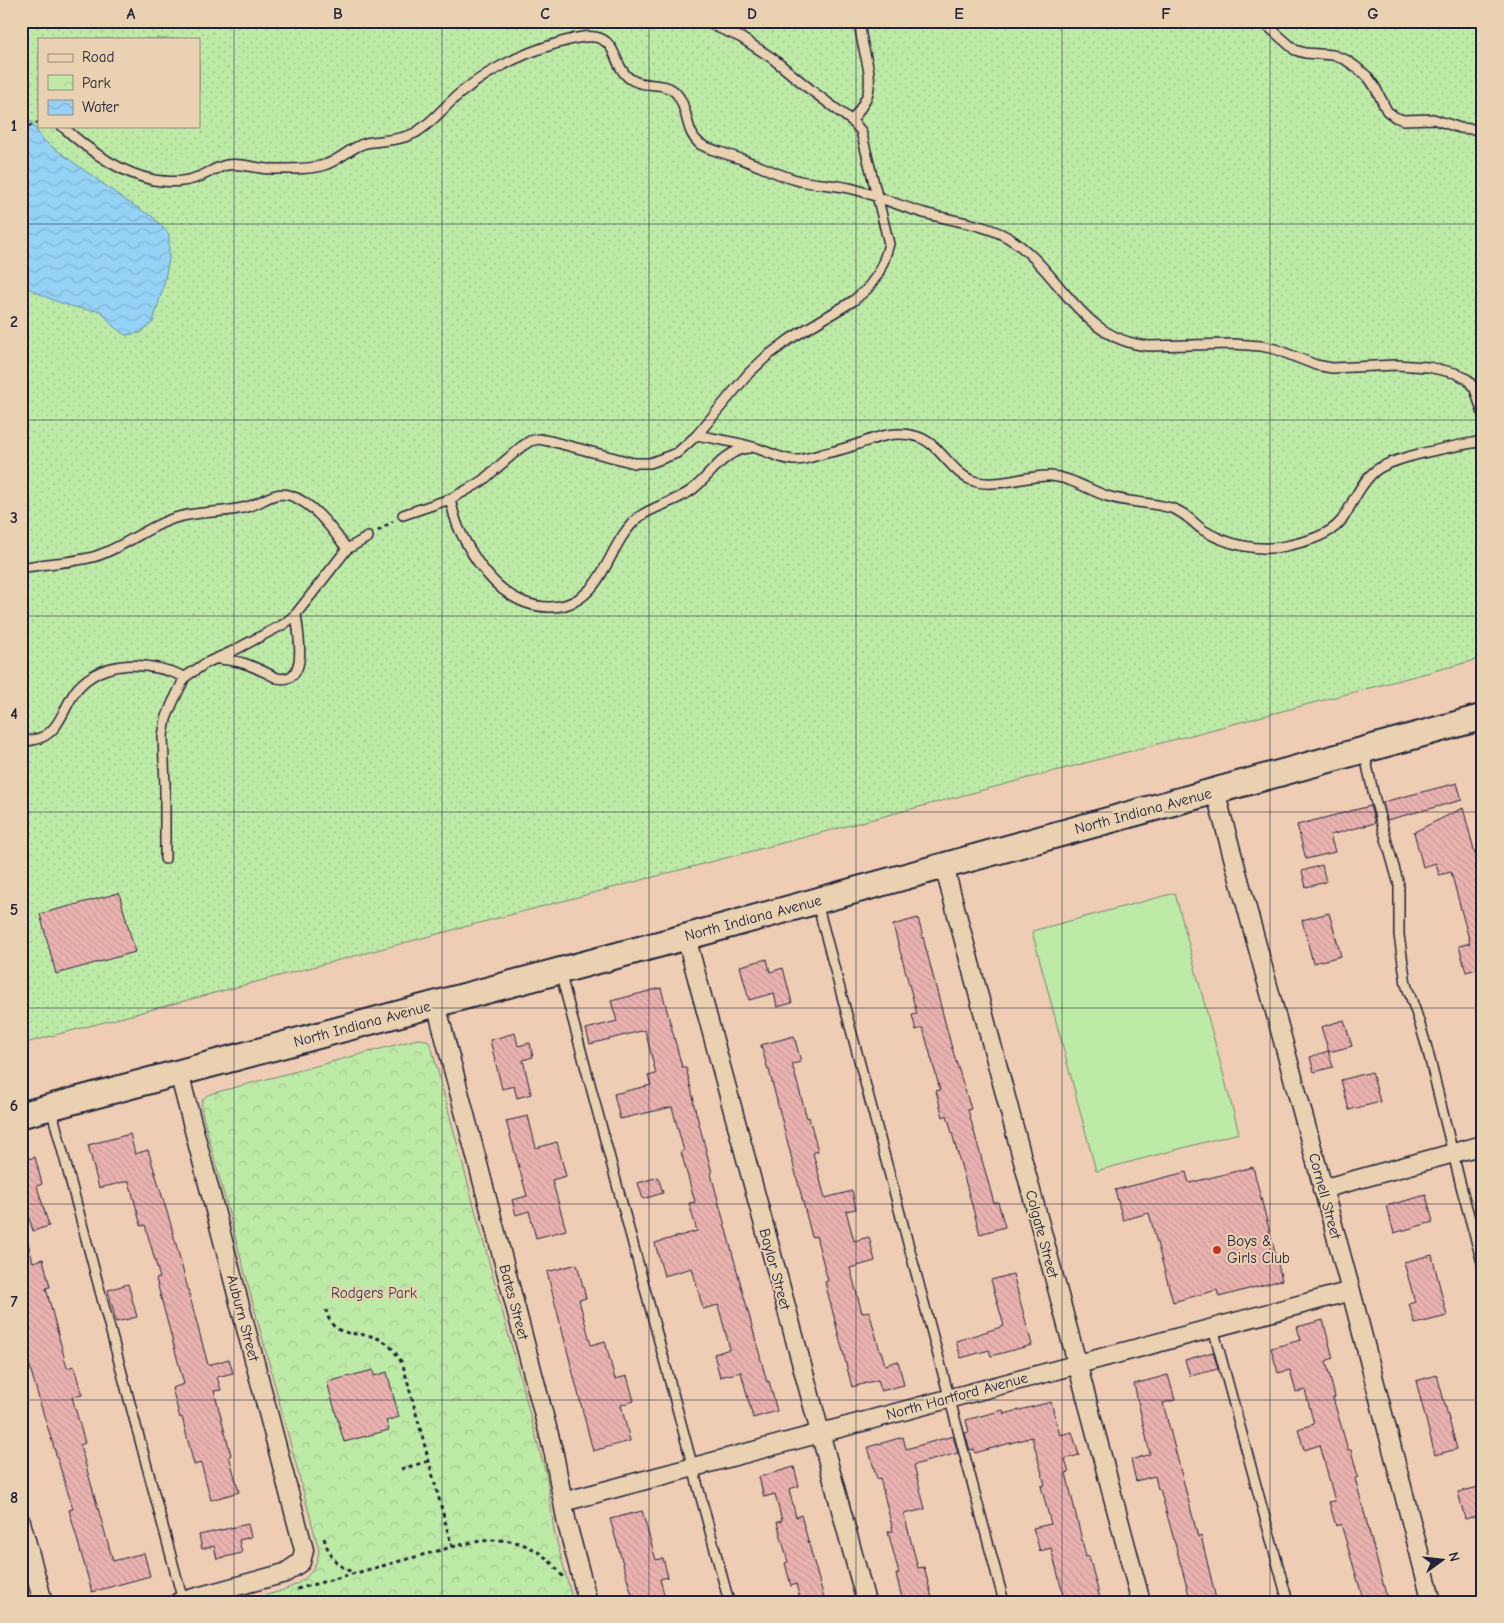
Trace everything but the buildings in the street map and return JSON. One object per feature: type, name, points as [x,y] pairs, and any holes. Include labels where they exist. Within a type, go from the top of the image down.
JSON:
[{"type":"main road","name":"North Indiana Avenue","points":[[21,1115],[686,937],[1482,719]]},
{"type":"street","name":"Cornell Street","points":[[1215,791],[1351,1291],[1432,1602]]},
{"type":"street","name":"Colgate Street","points":[[944,866],[1141,1602]]},
{"type":"street","name":"Baylor Street","points":[[686,937],[866,1602]]},
{"type":"street","name":"Bates Street","points":[[436,1004],[554,1454],[567,1524],[588,1602]]},
{"type":"street","name":"Auburn Street","points":[[179,1073],[304,1550],[301,1562],[285,1573],[181,1601]]},
{"type":"street","points":[[1322,1189],[1483,1145]]},
{"type":"street","name":"North Hartford Avenue","points":[[563,1502],[1351,1291]]},
{"type":"street","points":[[21,1522],[43,1602]]},
{"type":"lane","points":[[402,515],[450,499],[482,481],[530,441],[539,439],[554,442],[634,463],[650,463],[677,453],[697,435],[749,373],[766,357],[790,339],[853,302],[867,289],[878,274],[889,244],[861,131],[852,120],[772,58],[740,36],[703,21]]},
{"type":"lane","points":[[852,120],[868,93],[869,81],[861,39],[860,21]]},
{"type":"lane","points":[[1262,21],[1295,50],[1305,53],[1333,55],[1346,60],[1356,67],[1368,77],[1388,111],[1395,117],[1403,120],[1433,120],[1460,128],[1483,130]]},
{"type":"lane","points":[[64,128],[86,147],[106,160],[149,179],[168,182],[195,178],[225,165],[235,164],[269,169],[320,166],[330,163],[353,148],[365,144],[399,139],[419,130],[483,75],[516,58],[543,47],[581,36],[596,37],[605,40],[612,47],[619,66],[626,76],[634,81],[663,85],[674,90],[680,99],[692,135],[699,143],[708,148],[722,151],[802,181],[856,190],[924,213],[988,229],[1006,236],[1028,253],[1084,316],[1122,341],[1135,345],[1149,346],[1233,344],[1260,346],[1275,349],[1316,365],[1332,368],[1396,365],[1428,367],[1456,373],[1467,379],[1475,390],[1483,414]]},
{"type":"lane","points":[[697,435],[754,448],[793,460],[853,446],[872,438],[890,434],[917,436],[927,441],[955,468],[975,482],[1000,483],[1052,476],[1084,486],[1109,497],[1173,508],[1185,514],[1203,530],[1222,539],[1241,546],[1268,548],[1286,546],[1321,536],[1333,528],[1340,522],[1367,479],[1382,467],[1412,456],[1483,441]]},
{"type":"lane","points":[[450,499],[459,530],[469,548],[498,585],[510,596],[524,603],[540,607],[558,607],[583,596],[593,586],[616,546],[640,517],[692,490],[730,454],[739,449],[754,448]]},
{"type":"lane","points":[[21,568],[92,557],[120,546],[137,534],[174,518],[191,514],[240,509],[281,494],[298,499],[322,516],[346,549]]},
{"type":"lane","points":[[165,859],[163,736],[166,720],[185,677],[196,668],[274,631],[296,614],[346,549],[368,537]]},
{"type":"lane","points":[[215,659],[250,664],[277,678],[290,677],[299,664],[296,614]]},
{"type":"lane","points":[[21,742],[42,738],[52,730],[78,689],[102,670],[117,666],[133,665],[166,670],[185,677]]},
{"type":"lane","points":[[1364,750],[1374,796],[1399,885],[1399,934],[1406,984],[1420,1023],[1460,1186],[1483,1266]]},
{"type":"lane","points":[[816,901],[1004,1602]]},
{"type":"lane","points":[[560,970],[729,1602]]},
{"type":"lane","points":[[51,1107],[181,1601]]},
{"type":"lane","points":[[1212,1328],[1288,1602]]},
{"type":"path","points":[[21,130],[38,122]]},
{"type":"path","points":[[368,537],[402,515]]},
{"type":"path","points":[[326,1310],[330,1322],[335,1328],[344,1333],[363,1334],[384,1341],[398,1356],[403,1365],[452,1547]]},
{"type":"path","points":[[401,1469],[429,1461]]},
{"type":"path","points":[[324,1538],[330,1556],[335,1562],[357,1573]]},
{"type":"path","points":[[297,1590],[483,1540],[516,1542],[526,1546],[553,1564],[564,1579]]},
{"type":"green space","points":[[21,21],[1483,21],[1483,658],[21,1044]]},
{"type":"green space","points":[[1175,893],[1239,1133],[1096,1171],[1032,931]]},
{"type":"green space","name":"Rodgers Park","points":[[418,1039],[427,1040],[431,1046],[547,1478],[554,1531],[573,1602],[239,1602],[290,1588],[301,1582],[310,1574],[316,1563],[319,1550],[201,1109],[202,1102],[210,1094]]},
{"type":"water","points":[[21,107],[43,140],[128,202],[153,217],[169,234],[169,259],[163,288],[153,322],[140,333],[125,335],[113,326],[101,311],[80,308],[60,302],[21,284]]},
{"type":"place","name":"Boys & Girls Club","points":[[1217,1250]]}]
